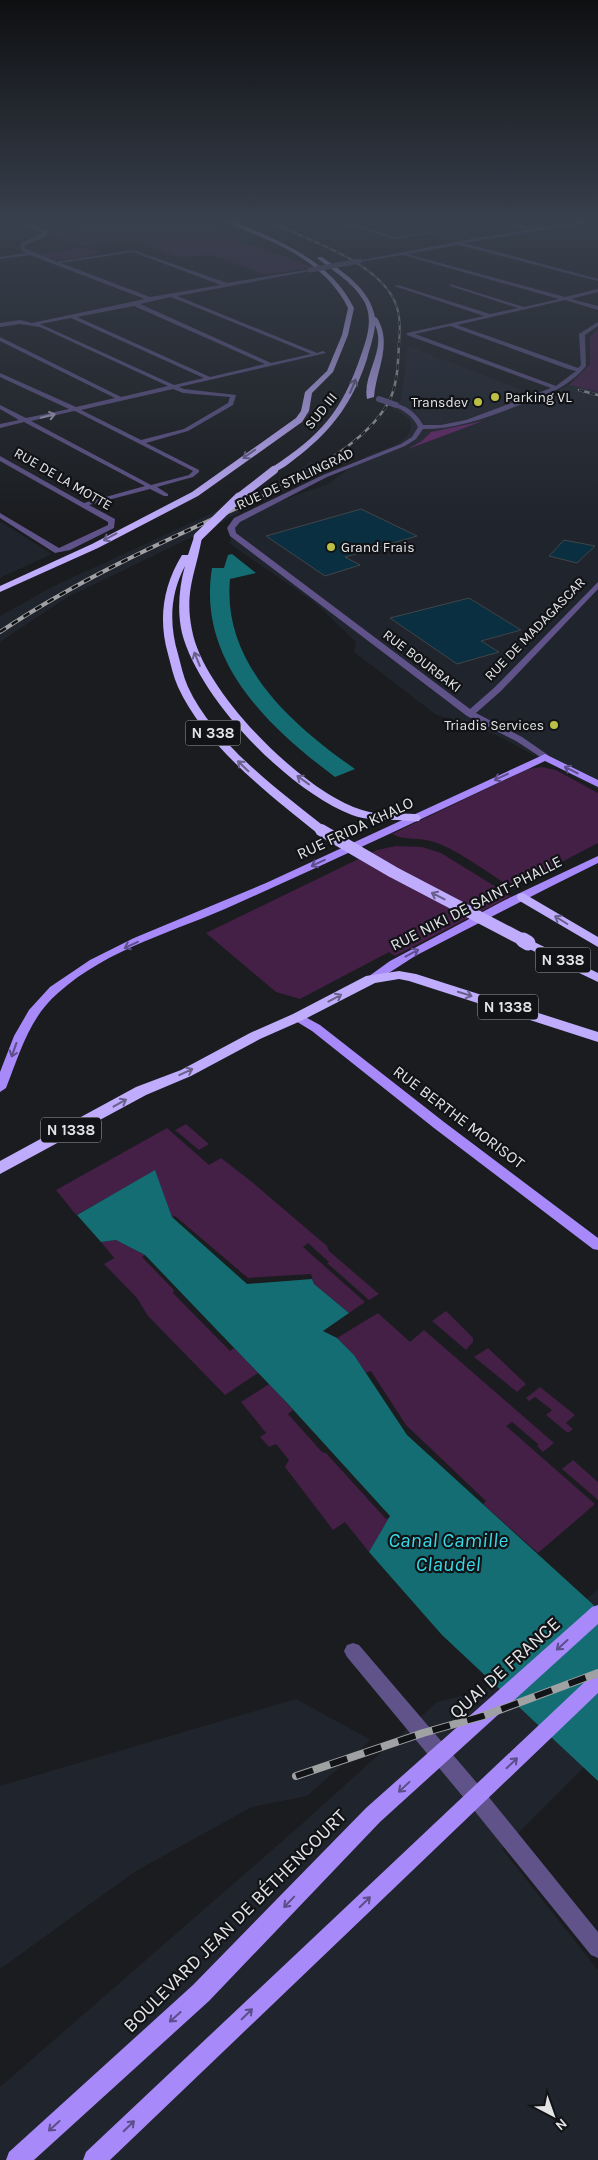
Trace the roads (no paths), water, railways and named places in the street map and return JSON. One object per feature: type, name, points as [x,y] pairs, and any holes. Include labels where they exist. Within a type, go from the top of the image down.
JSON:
[{"type":"highway","points":[[0,589],[94,546],[195,494],[254,450],[290,428],[305,411],[309,392],[330,372],[348,323]]},
{"type":"highway","name":"SUD III","points":[[198,537],[239,498],[318,436],[348,399],[370,339],[371,323]]},
{"type":"highway","points":[[370,397],[381,340],[378,323]]},
{"type":"highway","points":[[198,537],[187,576],[184,603],[188,635],[202,669],[227,707],[251,734],[287,768],[344,807],[368,816],[400,815],[415,818]]},
{"type":"highway","name":"N 338","points":[[198,537],[178,569],[167,599],[168,641],[182,686],[210,730],[242,766],[321,830],[393,872],[598,978]]},
{"type":"highway","points":[[523,897],[598,943]]},
{"type":"highway","name":"N 1338","points":[[0,1168],[141,1092],[186,1073],[255,1036],[298,1017],[371,979],[399,975],[412,976],[598,1037]]},
{"type":"main road","name":"RUE BOURBAKI","points":[[545,757],[598,784]]},
{"type":"main road","name":"RUE FRIDA KHALO","points":[[0,1088],[19,1035],[33,1012],[54,990],[75,974],[99,960],[255,892],[545,757]]},
{"type":"main road","name":"RUE NIKI DE SAINT-PHALLE","points":[[371,979],[394,963],[598,859]]},
{"type":"main road","name":"RUE BERTHE MORISOT","points":[[298,1017],[316,1028],[439,1125],[598,1244]]},
{"type":"main road","name":"QUAI DE FRANCE","points":[[440,1754],[598,1613]]},
{"type":"main road","points":[[94,2160],[598,1681]]},
{"type":"main road","name":"BOULEVARD JEAN DE BÉTHENCOURT","points":[[17,2160],[201,1993],[373,1815],[440,1754]]},
{"type":"street","points":[[0,325],[15,323]]},
{"type":"street","points":[[26,323],[34,324],[173,387],[196,394],[233,395],[231,404],[186,430],[142,442]]},
{"type":"street","points":[[0,330],[40,323]]},
{"type":"street","points":[[87,323],[210,378]]},
{"type":"street","points":[[177,323],[271,365]]},
{"type":"street","points":[[238,323],[316,354]]},
{"type":"street","points":[[457,323],[410,334],[557,388]]},
{"type":"street","points":[[451,324],[579,370]]},
{"type":"street","points":[[370,397],[396,405],[411,413],[419,421],[421,427],[441,427],[467,422],[557,388],[584,364],[582,334],[598,324]]},
{"type":"street","points":[[0,339],[121,399]]},
{"type":"street","points":[[0,426],[323,353]]},
{"type":"street","points":[[0,375],[76,409],[197,471],[191,476],[83,505]]},
{"type":"street","points":[[0,407],[166,494]]},
{"type":"street","name":"RUE DE STALINGRAD","points":[[241,542],[233,534],[232,528],[237,520],[325,476],[403,446],[414,438],[421,427]]},
{"type":"street","name":"RUE DE LA MOTTE","points":[[0,458],[112,521],[111,526],[58,551],[0,515]]},
{"type":"street","name":"RUE BOURBAKI","points":[[241,542],[470,714],[518,739],[545,757]]},
{"type":"street","name":"RUE DE MADAGASCAR","points":[[470,714],[505,682],[598,584]]},
{"type":"street","points":[[353,1651],[476,1797],[598,1948]]},
{"type":"water","points":[[232,554],[256,573],[230,579],[230,610],[237,638],[249,665],[286,712],[331,752],[355,769],[335,777],[310,757],[262,713],[242,688],[226,661],[215,632],[210,601],[212,568],[224,568],[228,555]]},
{"type":"water","name":"Canal Camille Claudel","points":[[155,1170],[172,1217],[247,1284],[312,1279],[314,1284],[349,1313],[323,1331],[337,1338],[354,1355],[407,1435],[598,1609],[598,1781],[442,1635],[369,1552],[390,1516],[288,1404],[145,1255],[116,1240],[101,1242],[77,1215]]},
{"type":"railway","points":[[399,323],[399,344]]},
{"type":"railway","points":[[258,498],[314,469],[333,457],[368,429],[391,397],[398,364],[399,343]]},
{"type":"railway","points":[[579,390],[598,395]]},
{"type":"railway","points":[[0,632],[63,593],[95,576],[160,543],[261,497]]},
{"type":"railway","points":[[296,1776],[423,1733],[483,1716],[598,1673]]},
{"type":"place","name":"Parking VL","points":[[495,397]]},
{"type":"place","name":"Transdev","points":[[478,402]]},
{"type":"place","name":"Grand Frais","points":[[331,547]]},
{"type":"place","name":"Triadis Services","points":[[554,725]]}]
